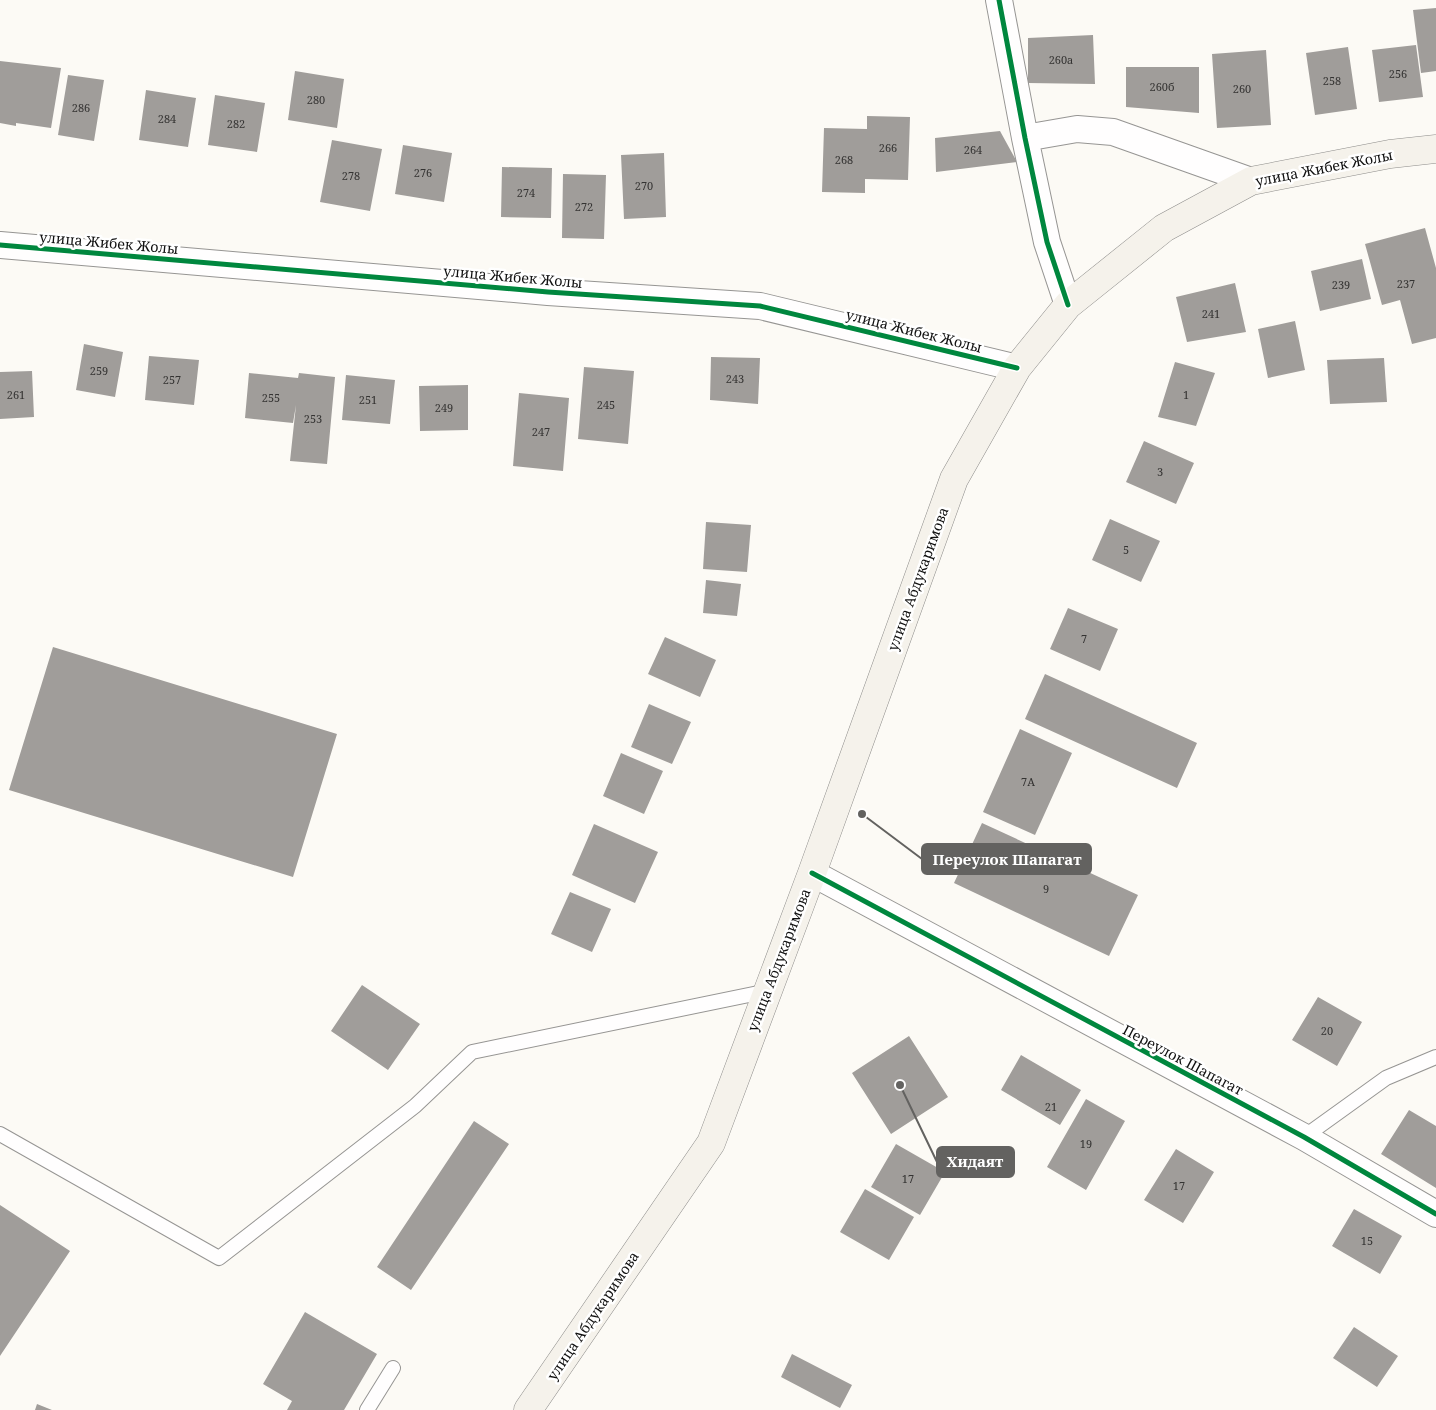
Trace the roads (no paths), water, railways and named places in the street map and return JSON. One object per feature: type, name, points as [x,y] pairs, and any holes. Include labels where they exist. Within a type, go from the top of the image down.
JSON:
[{"type":"main road","name":"улица Жибек Жолы","points":[[1017,368],[1068,306],[1164,228],[1251,181],[1390,154],[1436,149]]},
{"type":"main road","name":"улица Абдукаримова","points":[[528,1410],[711,1143],[812,873],[954,479],[1017,368]]},
{"type":"street","points":[[999,0],[1024,138],[1047,242],[1068,306]]},
{"type":"street","points":[[1024,138],[1077,129],[1113,132],[1251,181]]},
{"type":"street","name":"улица Жибек Жолы","points":[[0,245],[538,291],[760,306],[1017,368]]},
{"type":"street","name":"Переулок Шапагат","points":[[812,873],[1304,1137],[1436,1214]]},
{"type":"lane","points":[[0,1134],[219,1258],[415,1106],[472,1052],[768,991]]},
{"type":"lane","points":[[1304,1137],[1386,1078],[1436,1057]]},
{"type":"lane","points":[[367,1410],[393,1368]]},
{"type":"place","name":"Переулок Шапагат","points":[[862,814]]},
{"type":"place","name":"Хидаят","points":[[900,1085]]}]
